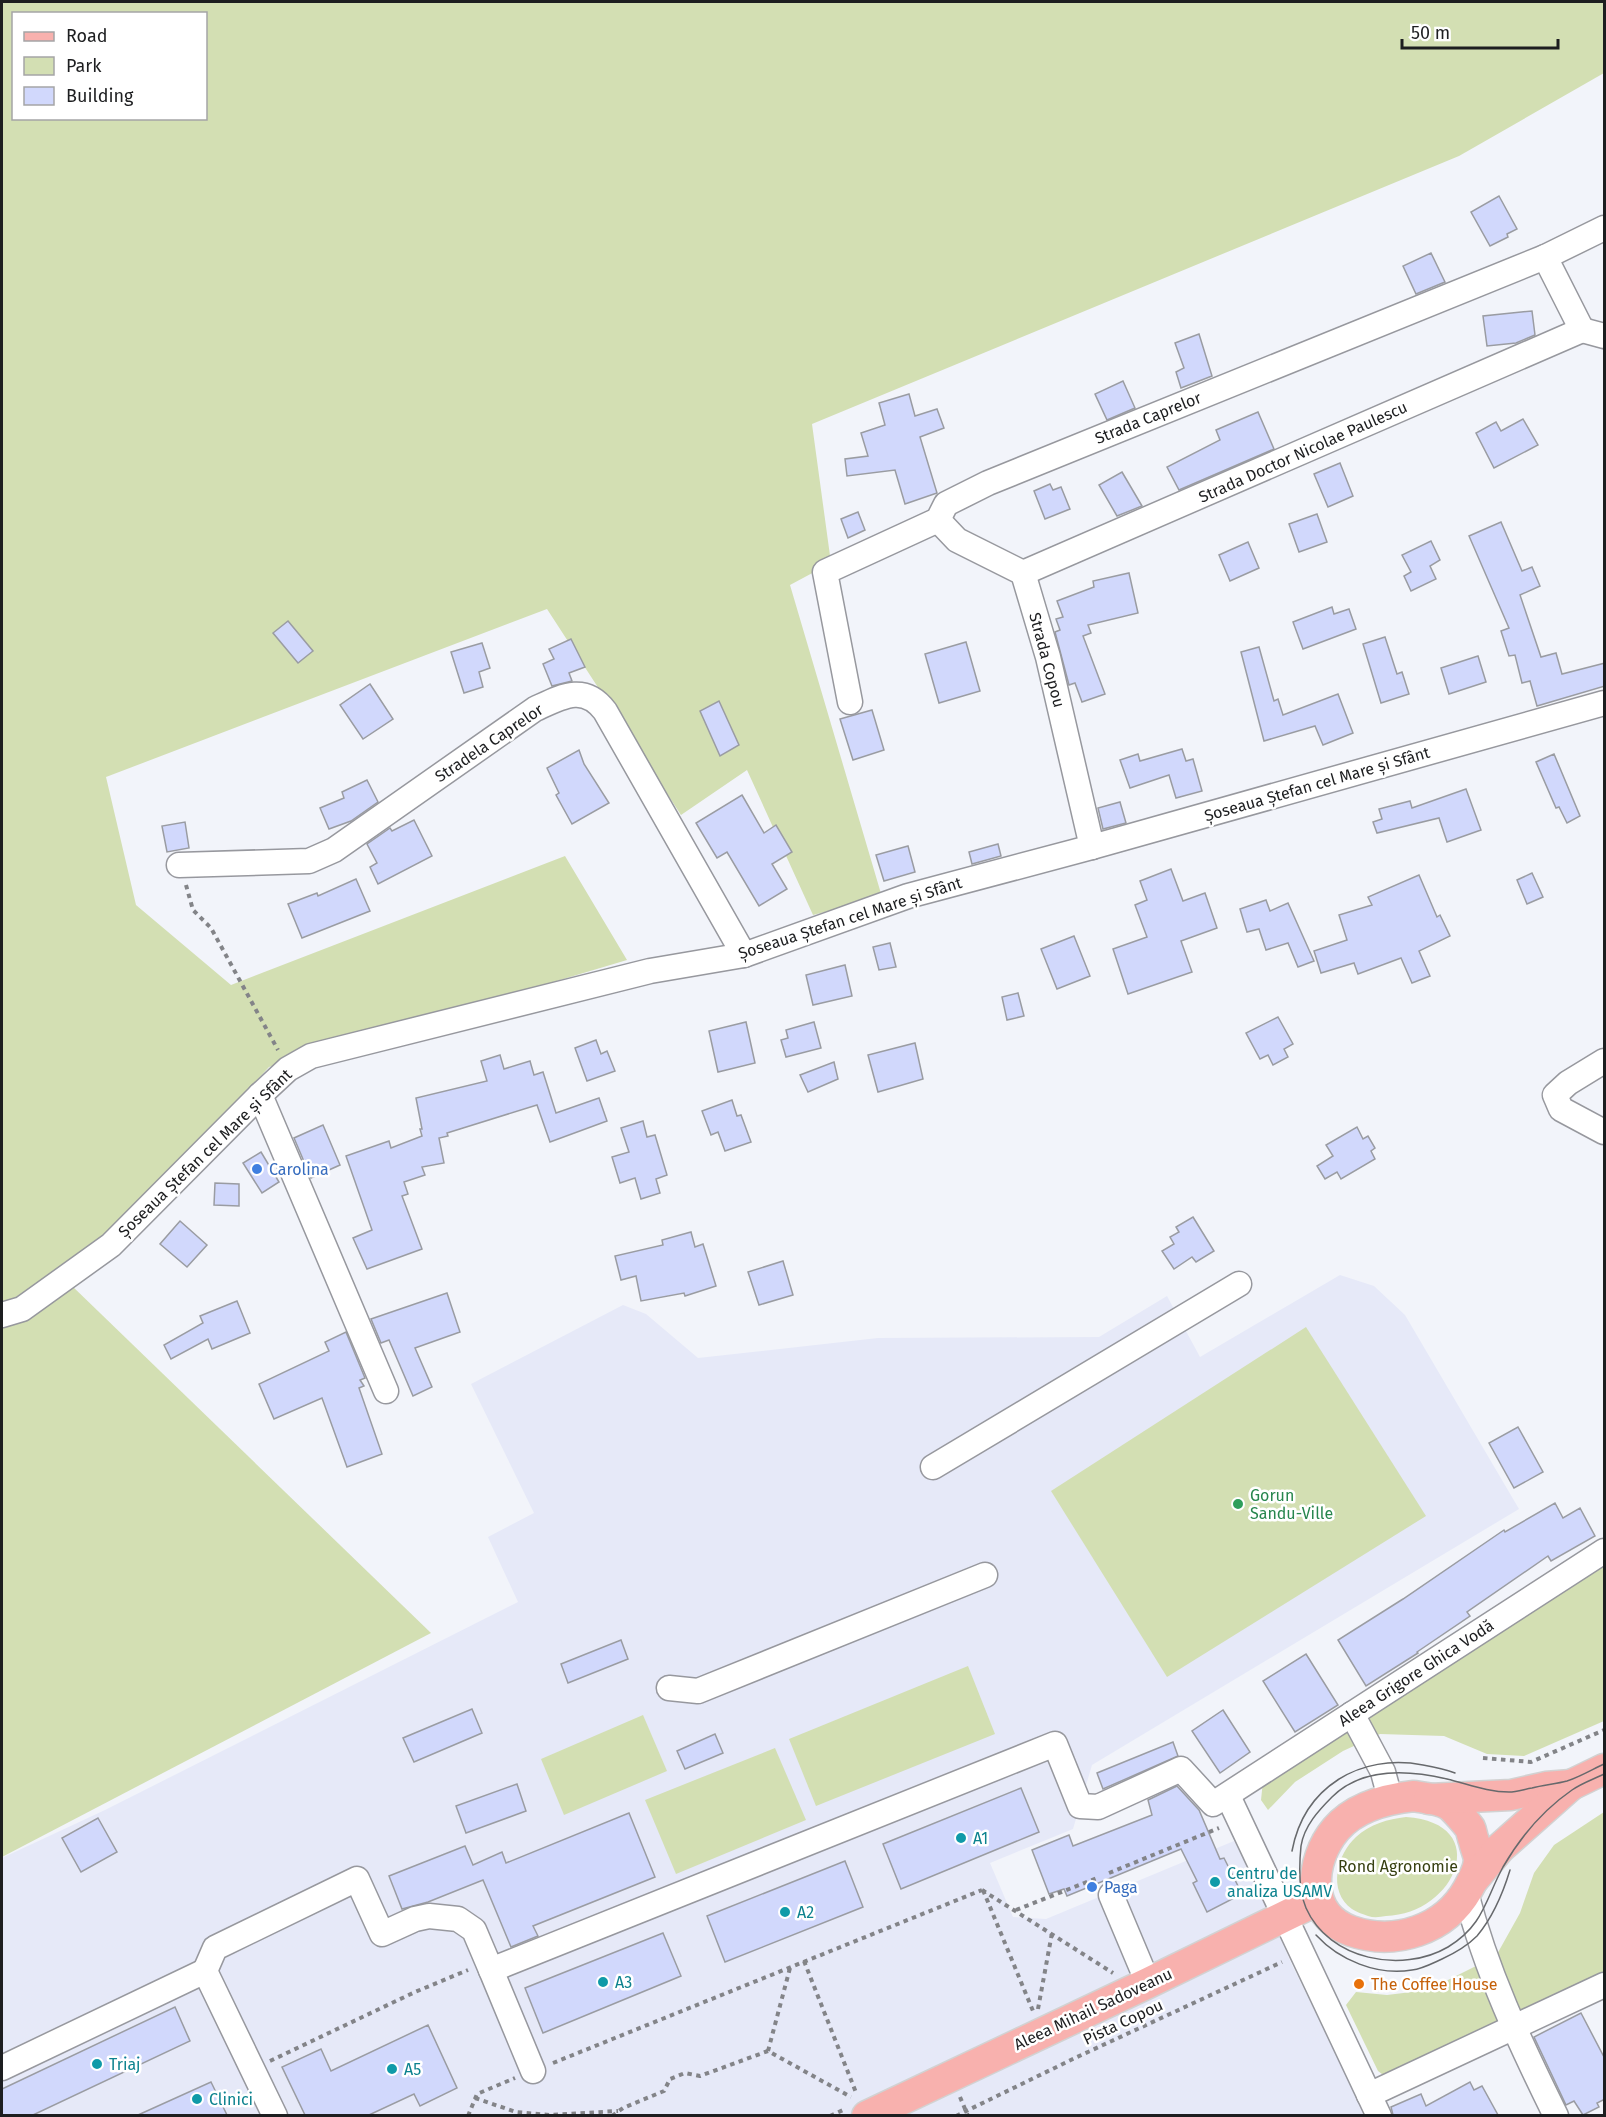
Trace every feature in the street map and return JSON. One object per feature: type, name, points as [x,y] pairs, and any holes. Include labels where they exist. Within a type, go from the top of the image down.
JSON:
[{"type":"main road","points":[[1470,1886],[1479,1860],[1470,1827],[1449,1804],[1414,1796],[1390,1798],[1370,1806],[1356,1813],[1337,1828],[1324,1846],[1314,1887],[1318,1900],[1326,1913],[1339,1927],[1363,1935],[1387,1938],[1431,1926],[1451,1912],[1500,1848],[1571,1785],[1605,1769]]},
{"type":"main road","points":[[1429,1798],[1511,1795],[1546,1787],[1571,1785]]},
{"type":"main road","name":"Aleea Mihail Sadoveanu","points":[[867,2115],[1135,1981],[1286,1917],[1318,1900]]},
{"type":"street","name":"Strada Caprelor","points":[[850,702],[825,572],[938,520],[946,504],[988,483],[1545,257],[1605,228]]},
{"type":"street","points":[[1545,257],[1594,333]]},
{"type":"street","name":"Strada Doctor Nicolae Paulescu","points":[[1023,573],[1594,333]]},
{"type":"street","points":[[938,520],[957,540],[1023,573]]},
{"type":"street","name":"Strada Copou","points":[[1023,573],[1048,657],[1092,847]]},
{"type":"street","name":"Stradela Caprelor","points":[[180,865],[309,861],[322,856],[334,850],[535,709],[570,694],[582,695],[599,703],[605,711],[744,955]]},
{"type":"street","name":"Șoseaua Ștefan cel Mare și Sfânt","points":[[2,1315],[22,1309],[111,1245],[260,1095],[288,1070],[311,1056],[650,971],[744,955],[908,896],[1092,847],[1605,703]]},
{"type":"street","points":[[1605,1061],[1568,1083],[1555,1095],[1561,1109],[1605,1132]]},
{"type":"street","points":[[260,1095],[386,1391]]},
{"type":"street","points":[[933,1467],[1239,1284]]},
{"type":"street","name":"Aleea Grigore Ghica Vodă","points":[[1228,1796],[1605,1551]]},
{"type":"street","points":[[669,1688],[698,1690],[985,1575]]},
{"type":"street","points":[[1352,1714],[1383,1772],[1390,1798]]},
{"type":"street","points":[[489,1966],[1055,1744],[1080,1806],[1098,1807],[1181,1769],[1213,1804],[1228,1796],[1374,2105],[1512,2027],[1605,1985]]},
{"type":"street","points":[[2,2068],[205,1971],[215,1948],[357,1879],[382,1935],[415,1919],[429,1916],[458,1919],[474,1930],[533,2071]]},
{"type":"street","points":[[1470,1886],[1477,1935],[1512,2027],[1556,2115]]},
{"type":"street","points":[[1111,1895],[1135,1981]]},
{"type":"street","points":[[205,1971],[275,2115]]},
{"type":"path","points":[[180,865],[193,910],[211,928],[288,1070]]},
{"type":"path","points":[[1483,1758],[1531,1762],[1605,1730]]},
{"type":"path","points":[[1016,1911],[1209,1832]]},
{"type":"path","points":[[982,1890],[1135,1981]]},
{"type":"path","points":[[982,1890],[1036,2019],[1052,1932]]},
{"type":"path","points":[[467,2115],[477,2094],[982,1890]]},
{"type":"path","name":"Pista Copou","points":[[956,2115],[1302,1953]]},
{"type":"path","points":[[612,2115],[664,2091],[670,2079],[685,2073],[700,2076],[768,2051],[860,2102],[804,1961]]},
{"type":"path","points":[[265,2063],[415,1992],[489,1966]]},
{"type":"path","points":[[768,2051],[790,1967]]},
{"type":"path","points":[[475,2098],[516,2112],[549,2115],[619,2111]]},
{"type":"shaded area","points":[[1340,1275],[1374,1286],[1405,1315],[1519,1509],[1092,1765],[1073,1829],[990,1863],[1013,1917],[1046,1919],[1234,1841],[1261,1894],[1292,1965],[1366,2113],[1359,2116],[2,2116],[2,1858],[105,1810],[518,1602],[488,1537],[534,1513],[471,1384],[623,1305],[646,1314],[698,1358],[878,1338],[1099,1337],[1167,1296],[1200,1357]]},
{"type":"green space","points":[[2,2],[1604,2],[1604,73],[1459,156],[812,424],[831,563],[790,585],[882,897],[813,915],[747,770],[681,815],[547,609],[106,777],[136,905],[231,985],[565,856],[627,960],[269,1067],[109,1242],[2,1310]]},
{"type":"green space","points":[[70,1284],[431,1633],[2,1857],[2,1321]]},
{"type":"green space","name":"Gorun Sandu-Ville","points":[[1306,1327],[1426,1516],[1167,1677],[1051,1491]]},
{"type":"green space","points":[[1604,1560],[1604,1721],[1524,1756],[1487,1754],[1444,1736],[1380,1734],[1343,1751],[1295,1782],[1268,1810],[1261,1800],[1263,1781]]},
{"type":"green space","points":[[968,1666],[995,1734],[816,1806],[789,1739]]},
{"type":"green space","points":[[643,1715],[667,1771],[564,1815],[541,1759]]},
{"type":"green space","points":[[775,1748],[806,1820],[676,1874],[645,1800]]},
{"type":"green space","points":[[1604,1812],[1604,1973],[1387,2078],[1378,2071],[1346,2005],[1356,1992],[1387,1995],[1428,1990],[1496,1956],[1520,1913],[1534,1873],[1554,1845]]},
{"type":"green space","name":"Rond Agronomie","points":[[1406,1817],[1433,1823],[1450,1835],[1457,1850],[1455,1868],[1446,1885],[1431,1901],[1411,1911],[1375,1917],[1354,1910],[1344,1901],[1337,1883],[1340,1863],[1349,1844],[1373,1825]]},
{"type":"building","points":[[1499,196],[1517,229],[1507,234],[1508,237],[1490,246],[1471,212]]},
{"type":"building","points":[[1431,253],[1445,282],[1416,294],[1403,266]]},
{"type":"building","points":[[1532,311],[1535,335],[1516,343],[1487,346],[1483,316]]},
{"type":"building","points":[[1199,334],[1212,376],[1181,388],[1176,372],[1184,368],[1175,343]]},
{"type":"building","points":[[1123,381],[1135,408],[1107,420],[1095,394]]},
{"type":"building","points":[[909,394],[915,416],[937,409],[944,428],[920,437],[937,493],[905,504],[895,470],[847,476],[845,459],[868,456],[861,433],[885,425],[879,403]]},
{"type":"building","points":[[1258,412],[1274,449],[1179,490],[1167,467],[1220,440],[1216,430]]},
{"type":"building","points":[[1523,419],[1538,445],[1494,468],[1476,433],[1496,422],[1501,431]]},
{"type":"building","points":[[1340,463],[1353,496],[1328,507],[1314,474]]},
{"type":"building","points":[[1122,472],[1142,506],[1117,516],[1099,485]]},
{"type":"building","points":[[1050,484],[1053,490],[1061,487],[1070,509],[1045,519],[1034,491]]},
{"type":"building","points":[[858,512],[865,530],[848,538],[841,519]]},
{"type":"building","points":[[1317,514],[1327,542],[1299,552],[1289,524]]},
{"type":"building","points":[[1501,522],[1522,571],[1532,567],[1540,586],[1520,595],[1541,657],[1556,653],[1562,674],[1605,663],[1605,686],[1537,706],[1530,681],[1522,683],[1515,655],[1509,656],[1501,631],[1509,628],[1469,536]]},
{"type":"building","points":[[1431,541],[1440,560],[1430,566],[1436,579],[1411,591],[1404,576],[1411,572],[1402,555]]},
{"type":"building","points":[[1248,542],[1259,568],[1230,581],[1219,555]]},
{"type":"building","points":[[1129,573],[1138,613],[1088,625],[1091,633],[1083,636],[1105,694],[1082,702],[1075,683],[1069,685],[1055,632],[1060,630],[1056,619],[1063,617],[1057,601],[1094,587],[1093,581]]},
{"type":"building","points":[[1332,607],[1334,614],[1349,609],[1356,629],[1303,649],[1293,622]]},
{"type":"building","points":[[288,621],[313,651],[298,663],[273,633]]},
{"type":"building","points":[[1385,637],[1397,674],[1402,672],[1409,694],[1381,703],[1363,644]]},
{"type":"building","points":[[571,639],[585,667],[569,673],[572,681],[552,686],[543,664],[554,659],[549,649]]},
{"type":"building","points":[[966,642],[980,691],[939,703],[925,654]]},
{"type":"building","points":[[482,643],[490,668],[479,672],[483,687],[464,693],[451,652]]},
{"type":"building","points":[[1259,647],[1274,701],[1278,699],[1283,715],[1338,694],[1353,733],[1323,745],[1315,726],[1264,741],[1241,652]]},
{"type":"building","points":[[1478,656],[1486,682],[1449,694],[1441,668]]},
{"type":"building","points":[[370,684],[393,719],[363,739],[340,705]]},
{"type":"building","points":[[719,701],[739,745],[720,756],[700,711]]},
{"type":"building","points":[[872,710],[884,750],[853,760],[840,719]]},
{"type":"building","points":[[1182,749],[1186,761],[1193,759],[1202,791],[1176,798],[1169,775],[1130,788],[1120,760],[1138,754],[1140,761]]},
{"type":"building","points":[[579,750],[584,764],[609,803],[572,824],[556,795],[559,793],[547,768]]},
{"type":"building","points":[[1554,754],[1580,816],[1567,823],[1559,807],[1556,808],[1536,762]]},
{"type":"building","points":[[367,780],[378,802],[351,821],[329,829],[320,808],[344,798],[342,792]]},
{"type":"building","points":[[1466,789],[1481,830],[1447,842],[1439,818],[1377,833],[1373,822],[1382,819],[1379,809],[1410,801],[1412,808]]},
{"type":"building","points":[[742,795],[764,833],[776,825],[792,852],[772,864],[787,889],[759,906],[727,852],[717,858],[696,823]]},
{"type":"building","points":[[1120,802],[1126,823],[1103,829],[1098,808]]},
{"type":"building","points":[[414,820],[432,856],[378,884],[370,867],[377,863],[367,844],[390,828],[392,831]]},
{"type":"building","points":[[185,822],[189,848],[167,852],[162,826]]},
{"type":"building","points":[[998,844],[1001,856],[972,864],[969,852]]},
{"type":"building","points":[[908,846],[915,872],[884,881],[876,855]]},
{"type":"building","points":[[1171,869],[1183,901],[1205,893],[1217,928],[1181,941],[1192,972],[1128,994],[1113,949],[1147,937],[1135,905],[1147,900],[1140,881]]},
{"type":"building","points":[[1532,873],[1543,897],[1527,904],[1517,880]]},
{"type":"building","points":[[1419,875],[1437,917],[1440,915],[1450,936],[1419,951],[1430,976],[1412,983],[1401,958],[1358,974],[1354,963],[1321,973],[1314,951],[1347,940],[1339,915],[1372,905],[1368,897]]},
{"type":"building","points":[[356,879],[370,911],[302,938],[288,904],[317,893],[318,896]]},
{"type":"building","points":[[1266,900],[1270,911],[1288,903],[1314,961],[1298,967],[1288,943],[1266,950],[1259,929],[1247,932],[1240,909]]},
{"type":"building","points":[[1074,936],[1090,976],[1057,989],[1041,949]]},
{"type":"building","points":[[890,943],[896,967],[879,970],[873,947]]},
{"type":"building","points":[[845,965],[852,996],[813,1005],[806,975]]},
{"type":"building","points":[[1018,993],[1024,1016],[1007,1020],[1002,997]]},
{"type":"building","points":[[1278,1017],[1293,1044],[1284,1049],[1288,1057],[1273,1065],[1268,1055],[1260,1059],[1246,1033]]},
{"type":"building","points":[[746,1022],[755,1063],[718,1072],[709,1031]]},
{"type":"building","points":[[814,1022],[821,1048],[786,1057],[781,1040],[788,1038],[786,1030]]},
{"type":"building","points":[[596,1040],[601,1054],[607,1051],[615,1071],[587,1081],[575,1048]]},
{"type":"building","points":[[915,1043],[923,1079],[878,1092],[868,1055]]},
{"type":"building","points":[[500,1055],[504,1069],[530,1061],[534,1075],[543,1072],[556,1113],[599,1098],[607,1121],[550,1142],[537,1105],[447,1133],[448,1136],[439,1138],[444,1163],[422,1167],[425,1175],[404,1182],[408,1194],[402,1196],[422,1249],[367,1269],[353,1238],[372,1230],[346,1156],[389,1141],[391,1148],[422,1136],[416,1098],[487,1081],[481,1061]]},
{"type":"building","points":[[834,1062],[838,1079],[808,1092],[800,1075]]},
{"type":"building","points":[[732,1100],[737,1116],[741,1115],[751,1142],[725,1151],[718,1132],[711,1135],[702,1111]]},
{"type":"building","points":[[643,1121],[647,1137],[655,1135],[667,1175],[656,1179],[660,1193],[641,1199],[635,1178],[620,1183],[612,1157],[629,1152],[621,1128]]},
{"type":"building","points":[[323,1125],[340,1165],[311,1178],[294,1138]]},
{"type":"building","points":[[1357,1127],[1363,1139],[1368,1136],[1375,1148],[1371,1151],[1375,1159],[1341,1179],[1337,1172],[1325,1179],[1317,1166],[1333,1156],[1326,1145]]},
{"type":"building","points":[[261,1152],[279,1182],[262,1193],[243,1163]]},
{"type":"building","points":[[215,1183],[239,1184],[239,1206],[214,1205]]},
{"type":"building","points":[[1193,1217],[1214,1251],[1196,1262],[1192,1257],[1174,1269],[1162,1251],[1174,1244],[1170,1237],[1179,1232],[1176,1227]]},
{"type":"building","points":[[180,1221],[207,1245],[187,1267],[160,1244]]},
{"type":"building","points":[[691,1232],[695,1247],[703,1244],[716,1286],[685,1296],[684,1293],[641,1301],[636,1276],[621,1280],[615,1256],[663,1245],[662,1240]]},
{"type":"building","points":[[783,1261],[793,1295],[759,1305],[748,1272]]},
{"type":"building","points":[[447,1293],[460,1332],[415,1348],[432,1387],[413,1396],[389,1340],[381,1343],[371,1319]]},
{"type":"building","points":[[237,1301],[250,1333],[212,1349],[208,1339],[171,1359],[164,1345],[203,1323],[200,1316]]},
{"type":"building","points":[[346,1332],[365,1378],[360,1380],[364,1386],[359,1388],[382,1454],[347,1467],[322,1398],[274,1419],[259,1384],[329,1351],[325,1342]]},
{"type":"building","points":[[1518,1427],[1543,1472],[1514,1488],[1489,1443]]},
{"type":"building","points":[[1555,1503],[1563,1518],[1580,1508],[1595,1536],[1551,1561],[1548,1556],[1467,1612],[1470,1616],[1366,1686],[1338,1640],[1504,1530],[1505,1532]]},
{"type":"building","points":[[621,1640],[628,1659],[568,1683],[561,1664]]},
{"type":"building","points":[[1306,1654],[1338,1705],[1295,1732],[1263,1681]]},
{"type":"building","points":[[472,1709],[482,1733],[414,1762],[403,1738]]},
{"type":"building","points":[[1223,1710],[1250,1752],[1220,1773],[1192,1731]]},
{"type":"building","points":[[715,1734],[723,1753],[685,1769],[677,1751]]},
{"type":"building","points":[[1173,1742],[1178,1756],[1103,1789],[1097,1773]]},
{"type":"building","points":[[517,1784],[526,1811],[466,1833],[456,1806]]},
{"type":"building","points":[[1177,1786],[1199,1810],[1220,1859],[1224,1858],[1242,1894],[1207,1912],[1193,1883],[1197,1881],[1181,1849],[1067,1896],[1064,1889],[1049,1894],[1032,1850],[1069,1835],[1073,1846],[1152,1815],[1148,1800]]},
{"type":"building","name":"A1","points":[[1021,1788],[1039,1832],[901,1889],[883,1844]]},
{"type":"building","points":[[629,1813],[655,1877],[533,1926],[538,1936],[511,1947],[483,1880],[428,1902],[402,1909],[389,1876],[465,1846],[473,1865],[502,1852],[506,1863]]},
{"type":"building","points":[[98,1818],[117,1852],[81,1872],[62,1838]]},
{"type":"building","name":"A2","points":[[845,1861],[863,1907],[725,1962],[707,1916]]},
{"type":"building","name":"A3","points":[[663,1933],[681,1976],[543,2033],[525,1988]]},
{"type":"building","name":"Triaj","points":[[175,2007],[190,2041],[33,2115],[2,2115],[2,2089]]},
{"type":"building","points":[[1581,2013],[1605,2059],[1605,2099],[1597,2103],[1599,2107],[1583,2115],[1574,2101],[1566,2105],[1534,2037]]},
{"type":"building","name":"A5","points":[[428,2025],[457,2088],[420,2106],[414,2094],[369,2115],[305,2115],[282,2067],[321,2049],[331,2071]]},
{"type":"building","name":"Clinici","points":[[211,2082],[227,2115],[138,2115]]},
{"type":"building","points":[[1470,2082],[1474,2090],[1482,2086],[1498,2115],[1393,2115],[1391,2107],[1421,2094],[1426,2106]]},
{"type":"tram line","points":[[1292,1851],[1298,1828],[1322,1792],[1357,1770],[1378,1764],[1400,1763],[1427,1766],[1455,1773]]},
{"type":"tram line","points":[[1604,1764],[1567,1781],[1512,1792],[1501,1792],[1417,1774],[1386,1773],[1357,1780],[1332,1797],[1317,1813],[1305,1832],[1301,1846],[1300,1885],[1306,1908],[1317,1926],[1331,1940],[1368,1957],[1410,1960],[1448,1947],[1460,1939],[1476,1921],[1503,1867],[1533,1824],[1572,1790],[1604,1774]]},
{"type":"tram line","points":[[1316,1935],[1347,1959],[1372,1968],[1399,1971],[1424,1967],[1456,1952],[1477,1936],[1497,1904],[1510,1870]]},
{"type":"place","name":"Carolina","points":[[257,1169]]},
{"type":"place","name":"Gorun Sandu-Ville","points":[[1238,1504]]},
{"type":"place","name":"A1","points":[[961,1838]]},
{"type":"place","name":"Centru de analiza USAMV","points":[[1215,1882]]},
{"type":"place","name":"Paga","points":[[1092,1887]]},
{"type":"place","name":"A2","points":[[785,1912]]},
{"type":"place","name":"A3","points":[[603,1982]]},
{"type":"place","name":"The Coffee House","points":[[1359,1984]]},
{"type":"place","name":"Triaj","points":[[97,2064]]},
{"type":"place","name":"A5","points":[[392,2069]]},
{"type":"place","name":"Clinici","points":[[197,2099]]}]
